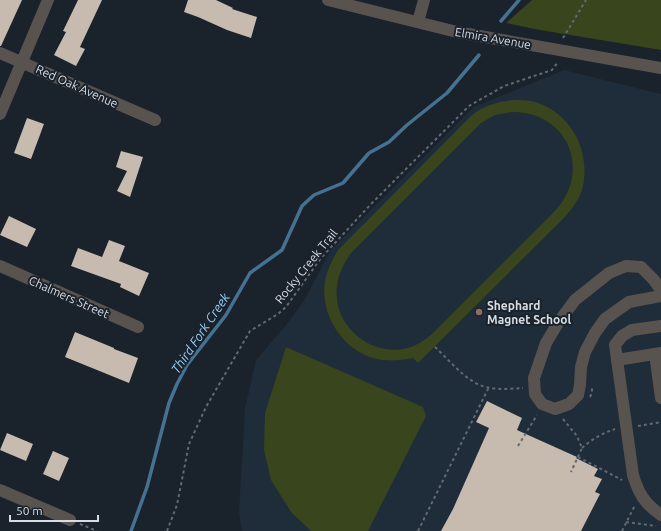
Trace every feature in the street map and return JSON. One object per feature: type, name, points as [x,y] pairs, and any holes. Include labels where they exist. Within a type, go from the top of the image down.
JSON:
[{"type":"street","points":[[0,114],[48,0]]},
{"type":"street","points":[[418,22],[424,0]]},
{"type":"street","name":"Elmira Avenue","points":[[336,1],[457,32],[661,68]]},
{"type":"street","name":"Red Oak Avenue","points":[[0,53],[154,120]]},
{"type":"street","name":"Chalmers Street","points":[[0,266],[138,327]]},
{"type":"street","points":[[661,290],[654,280],[641,267],[626,266],[610,273],[576,300],[558,323],[546,343],[534,378],[535,394],[542,404],[555,408],[569,404],[578,395],[581,367],[585,352],[595,333],[605,319],[629,302],[661,296]]},
{"type":"street","points":[[661,326],[632,330],[622,336],[615,345],[632,475],[638,493],[649,507],[661,516]]},
{"type":"street","points":[[617,360],[658,354],[661,398]]},
{"type":"street","points":[[0,490],[70,520]]},
{"type":"path","points":[[561,40],[586,0]]},
{"type":"path","name":"Rocky Creek Trail","points":[[167,531],[177,505],[189,444],[206,407],[250,331],[278,314],[286,307],[326,252],[468,106],[504,86],[552,70],[558,62]]},
{"type":"path","points":[[435,346],[474,382],[489,387],[502,389],[522,388]]},
{"type":"path","points":[[418,531],[489,387]]},
{"type":"path","points":[[518,446],[538,412]]},
{"type":"path","points":[[560,417],[577,436],[582,448],[571,472]]},
{"type":"path","points":[[578,457],[627,482]]},
{"type":"path","points":[[623,531],[636,503]]},
{"type":"path","points":[[70,520],[97,531]]},
{"type":"path","points":[[626,522],[661,527]]},
{"type":"shaded area","name":"Shephard Magnet School","points":[[564,70],[661,94],[661,531],[242,531],[239,512],[245,408],[256,360],[287,324],[305,299],[330,251],[474,107]]},
{"type":"green space","points":[[532,0],[661,0],[661,50],[506,23]]},
{"type":"green space","points":[[514,100],[535,102],[548,107],[569,125],[576,136],[584,162],[582,190],[577,201],[564,218],[418,363],[413,358],[397,360],[375,359],[359,352],[341,337],[334,327],[326,305],[324,293],[325,281],[330,265],[338,250],[471,116],[476,112],[496,103]],"holes":[[[511,112],[531,114],[547,121],[560,132],[568,146],[573,162],[572,179],[566,196],[554,212],[432,334],[424,340],[408,348],[396,350],[384,349],[372,345],[362,339],[352,331],[345,322],[337,299],[338,281],[344,264],[351,253],[481,123],[495,115]]]},
{"type":"green space","points":[[286,347],[423,407],[426,416],[368,531],[311,531],[291,512],[271,480],[264,450],[265,413]]},
{"type":"building","points":[[0,0],[22,0],[1,46],[0,46]]},
{"type":"building","points":[[78,0],[102,0],[80,47],[85,49],[76,66],[54,55],[66,32],[63,31]]},
{"type":"building","points":[[188,0],[216,0],[233,8],[232,9],[257,17],[251,38],[227,30],[184,12]]},
{"type":"building","points":[[27,118],[44,124],[31,159],[14,153]]},
{"type":"building","points":[[121,151],[143,157],[130,197],[117,191],[127,171],[116,167]]},
{"type":"building","points":[[9,216],[36,229],[27,247],[0,235]]},
{"type":"building","points":[[109,240],[125,246],[119,261],[149,273],[139,296],[120,287],[121,284],[71,266],[78,248],[102,257]]},
{"type":"building","points":[[75,332],[138,358],[129,383],[65,357]]},
{"type":"building","points":[[487,401],[522,418],[517,430],[577,457],[576,458],[598,469],[594,476],[602,479],[595,492],[600,494],[581,531],[441,531],[453,509],[489,428],[476,422]]},
{"type":"building","points":[[7,433],[33,444],[26,461],[0,450]]},
{"type":"building","points":[[53,451],[69,458],[59,481],[43,474]]},
{"type":"waterway","name":"Third Fork Creek","points":[[501,21],[519,0]]},
{"type":"waterway","name":"Third Fork Creek","points":[[131,531],[147,487],[169,403],[177,384],[187,365],[226,315],[250,273],[282,250],[302,206],[314,195],[343,183],[369,153],[389,142],[407,125],[447,93],[479,55]]},
{"type":"place","name":"Shephard Magnet School","points":[[479,312]]}]
